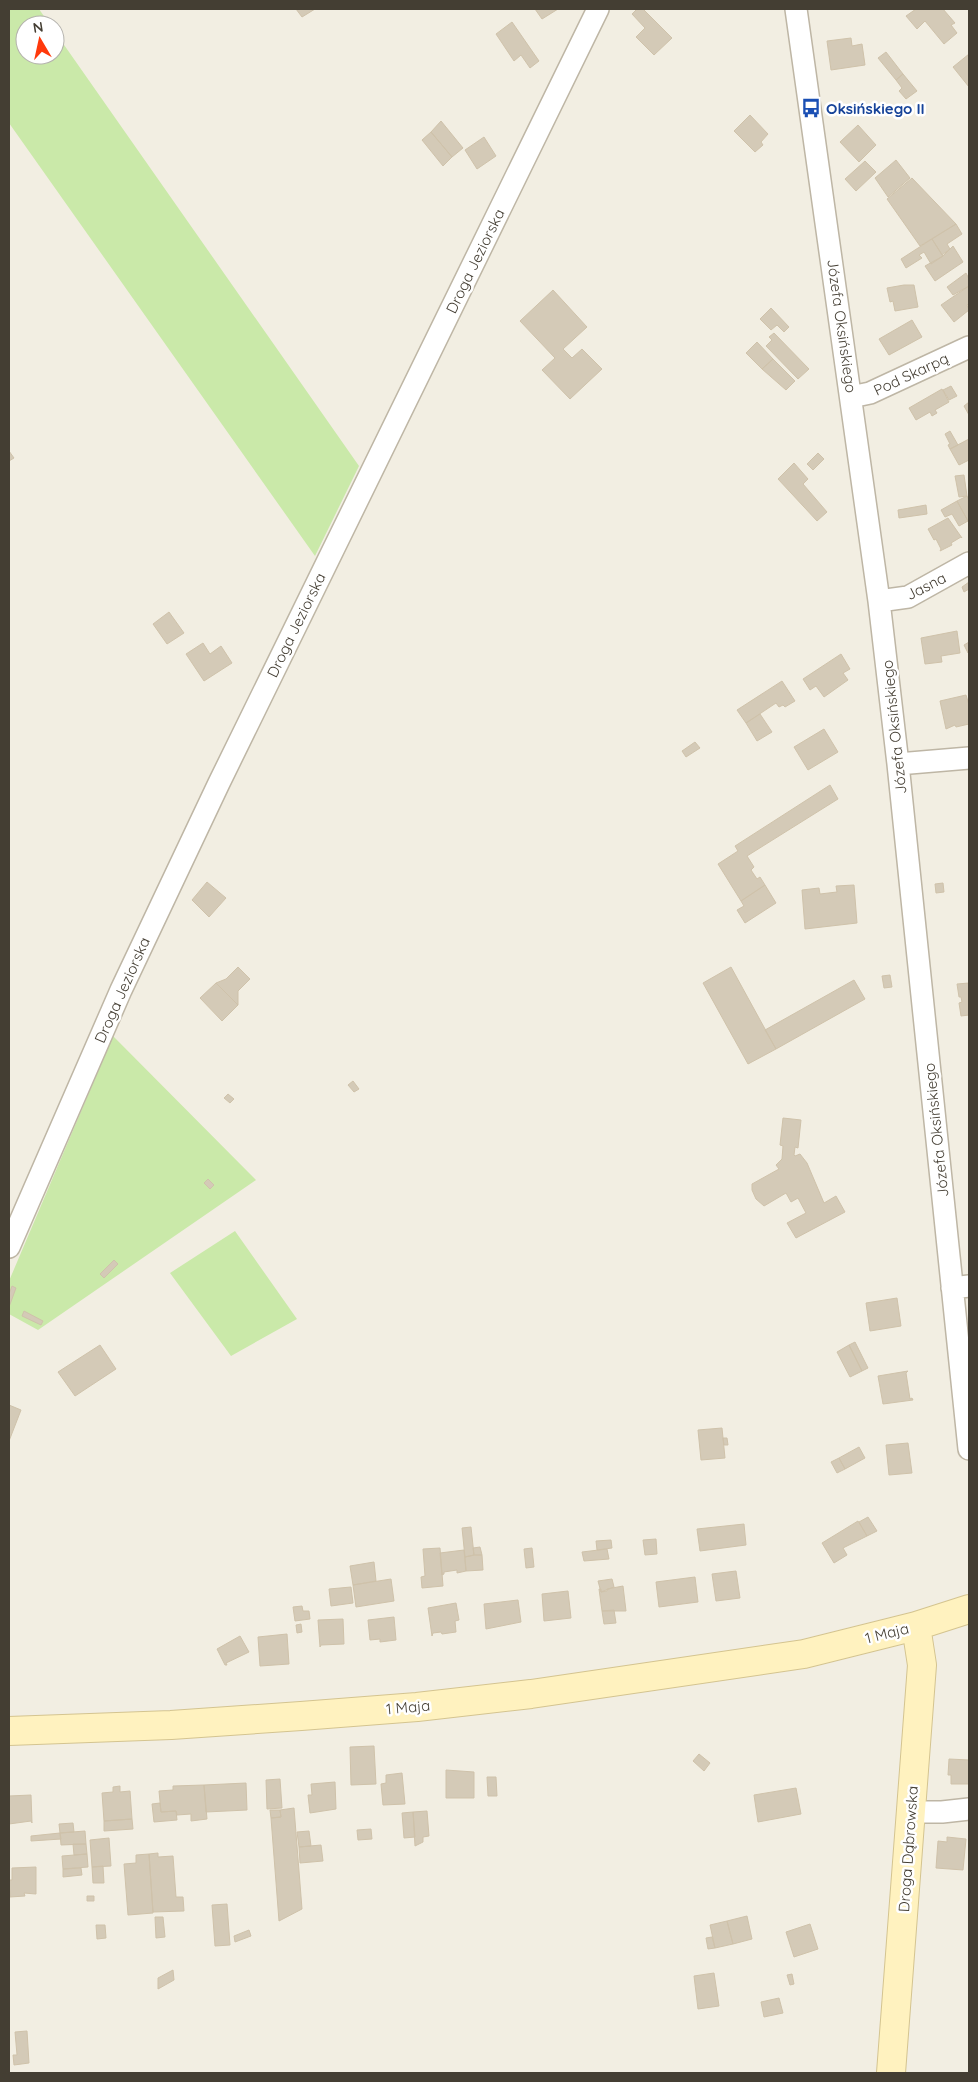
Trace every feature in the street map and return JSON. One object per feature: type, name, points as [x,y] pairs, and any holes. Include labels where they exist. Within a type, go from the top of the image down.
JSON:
[{"type":"main road","name":"1 Maja","points":[[918,1634],[969,1609]]},
{"type":"main road","name":"1 Maja","points":[[9,1731],[171,1725],[417,1707],[531,1694],[804,1654],[969,1626]]},
{"type":"main road","name":"Droga Dąbrowska","points":[[891,2073],[922,1665],[918,1634]]},
{"type":"street","name":"Droga Jeziorska","points":[[9,1247],[121,990],[218,783],[598,9]]},
{"type":"street","name":"Józefa Oksińskiego","points":[[796,9],[879,601],[960,1287],[969,1449]]},
{"type":"street","name":"Pod Skarpą","points":[[851,397],[870,393],[969,347]]},
{"type":"street","name":"Jasna","points":[[879,601],[908,597],[969,562]]},
{"type":"street","points":[[898,764],[969,758]]},
{"type":"street","points":[[911,1812],[942,1812],[969,1809]]},
{"type":"green space","points":[[9,9],[39,9],[43,15],[15,15],[15,65],[65,65],[65,46],[359,466],[315,556],[9,123]]},
{"type":"green space","points":[[113,1036],[256,1180],[38,1330],[9,1314],[9,1281]]},
{"type":"green space","points":[[235,1231],[297,1319],[231,1356],[170,1273]]},
{"type":"building","points":[[296,9],[315,9],[302,17]]},
{"type":"building","points":[[535,9],[558,9],[542,19]]},
{"type":"building","points":[[637,9],[643,9],[672,38],[654,55],[636,37],[645,28],[632,14]]},
{"type":"building","points":[[916,9],[943,9],[955,23],[951,25],[957,33],[944,44],[925,21],[917,29],[906,16]]},
{"type":"building","points":[[512,22],[539,61],[530,68],[521,55],[514,61],[496,34]]},
{"type":"building","points":[[851,38],[852,46],[862,44],[865,65],[831,70],[827,41]]},
{"type":"building","points":[[886,52],[903,74],[896,80],[878,58]]},
{"type":"building","points":[[969,54],[969,87],[953,67]]},
{"type":"building","points":[[903,74],[917,91],[906,99],[899,91],[902,88],[896,80]]},
{"type":"building","points":[[750,115],[768,134],[761,142],[763,145],[755,152],[734,131]]},
{"type":"building","points":[[441,121],[463,148],[452,157],[431,132]]},
{"type":"building","points":[[858,125],[876,145],[859,162],[840,142]]},
{"type":"building","points":[[431,132],[452,157],[443,166],[422,140]]},
{"type":"building","points":[[484,137],[496,156],[477,169],[465,150]]},
{"type":"building","points":[[896,160],[910,178],[888,197],[875,178]]},
{"type":"building","points":[[865,161],[876,172],[856,191],[845,179]]},
{"type":"building","points":[[912,178],[956,224],[920,246],[887,199]]},
{"type":"building","points":[[956,224],[962,234],[947,244],[950,249],[942,255],[932,239]]},
{"type":"building","points":[[932,239],[943,256],[931,264],[924,252],[919,255],[922,258],[906,268],[901,259]]},
{"type":"building","points":[[953,246],[963,262],[935,281],[925,266],[943,256]]},
{"type":"building","points":[[966,273],[969,279],[969,286],[953,295],[947,287]]},
{"type":"building","points":[[914,285],[918,307],[895,311],[893,301],[890,302],[887,288]]},
{"type":"building","points":[[969,286],[969,303],[967,305],[969,310],[954,322],[941,305]]},
{"type":"building","points":[[553,290],[587,327],[563,349],[572,358],[582,349],[602,369],[570,399],[542,370],[555,358],[520,321]]},
{"type":"building","points":[[771,308],[789,327],[784,332],[777,325],[771,330],[760,319]]},
{"type":"building","points":[[912,320],[922,337],[889,355],[879,339]]},
{"type":"building","points":[[774,333],[809,369],[798,379],[766,346],[772,340],[769,337]]},
{"type":"building","points":[[757,342],[773,359],[762,369],[746,353]]},
{"type":"building","points":[[773,359],[795,381],[786,390],[762,369]]},
{"type":"building","points":[[951,386],[957,396],[949,400],[943,390]]},
{"type":"building","points":[[942,389],[949,402],[935,410],[937,413],[932,416],[930,412],[916,420],[909,408]]},
{"type":"building","points":[[969,402],[969,415],[964,406]]},
{"type":"building","points":[[950,431],[958,445],[950,449],[948,445],[950,444],[945,434]]},
{"type":"building","points":[[969,439],[969,460],[959,465],[950,449]]},
{"type":"building","points":[[9,451],[14,458],[9,461]]},
{"type":"building","points":[[818,453],[824,459],[813,470],[807,464]]},
{"type":"building","points":[[794,463],[808,479],[803,484],[827,512],[817,521],[778,479]]},
{"type":"building","points":[[964,475],[967,496],[959,497],[955,476]]},
{"type":"building","points":[[967,496],[969,500],[968,521],[957,501]]},
{"type":"building","points":[[957,501],[968,521],[959,526],[952,514],[945,517],[941,510]]},
{"type":"building","points":[[926,505],[927,514],[899,518],[898,510]]},
{"type":"building","points":[[948,518],[962,538],[940,551],[941,549],[936,539],[934,540],[928,529]]},
{"type":"building","points":[[969,582],[969,589],[964,592],[962,587]]},
{"type":"building","points":[[169,612],[184,633],[167,644],[153,624]]},
{"type":"building","points":[[957,631],[960,653],[941,656],[942,662],[925,664],[921,638]]},
{"type":"building","points":[[969,642],[969,653],[968,653],[964,645]]},
{"type":"building","points":[[203,643],[210,654],[221,646],[232,663],[204,681],[186,654]]},
{"type":"building","points":[[841,654],[850,669],[843,673],[848,680],[824,697],[816,686],[810,690],[803,679]]},
{"type":"building","points":[[782,681],[795,701],[785,707],[783,705],[779,707],[776,703],[746,723],[737,710]]},
{"type":"building","points":[[966,695],[969,705],[969,724],[956,727],[955,725],[946,729],[940,701]]},
{"type":"building","points":[[760,714],[772,732],[757,741],[746,723]]},
{"type":"building","points":[[824,729],[838,752],[808,770],[794,747]]},
{"type":"building","points":[[695,742],[700,748],[686,757],[682,751]]},
{"type":"building","points":[[830,785],[838,799],[747,856],[754,867],[751,870],[757,879],[760,877],[765,885],[741,901],[718,864],[738,851],[735,846]]},
{"type":"building","points":[[207,882],[226,898],[209,917],[192,900]]},
{"type":"building","points":[[943,883],[944,892],[936,893],[935,884]]},
{"type":"building","points":[[765,885],[776,903],[745,923],[737,910],[744,906],[741,901]]},
{"type":"building","points":[[854,885],[857,923],[805,929],[802,890],[819,888],[820,894],[837,892],[836,886]]},
{"type":"building","points":[[238,967],[250,979],[238,991],[238,1005],[216,983],[226,979]]},
{"type":"building","points":[[731,967],[776,1049],[748,1064],[703,983]]},
{"type":"building","points":[[890,975],[892,987],[884,988],[882,976]]},
{"type":"building","points":[[854,980],[865,999],[776,1049],[765,1030]]},
{"type":"building","points":[[216,983],[238,1005],[222,1021],[200,998]]},
{"type":"building","points":[[969,983],[969,1015],[961,1016],[959,1003],[962,1002],[961,997],[959,997],[957,984]]},
{"type":"building","points":[[353,1081],[359,1089],[354,1092],[348,1085]]},
{"type":"building","points":[[228,1094],[234,1099],[230,1103],[224,1098]]},
{"type":"building","points":[[783,1118],[801,1120],[798,1148],[795,1147],[794,1155],[800,1154],[807,1163],[824,1203],[836,1196],[845,1212],[796,1238],[787,1223],[806,1213],[798,1198],[791,1202],[786,1193],[764,1206],[756,1199],[752,1190],[752,1184],[779,1169],[776,1165],[782,1159],[783,1146],[780,1145]]},
{"type":"building","points":[[208,1179],[214,1185],[210,1189],[204,1183]]},
{"type":"building","points":[[114,1260],[118,1264],[104,1278],[100,1274]]},
{"type":"building","points":[[12,1286],[16,1288],[9,1307],[9,1294]]},
{"type":"building","points":[[897,1298],[901,1326],[870,1331],[866,1303]]},
{"type":"building","points":[[24,1311],[43,1321],[41,1325],[22,1316]]},
{"type":"building","points":[[855,1342],[868,1368],[862,1371],[849,1345]]},
{"type":"building","points":[[100,1345],[116,1369],[75,1396],[58,1372]]},
{"type":"building","points":[[849,1345],[862,1371],[850,1377],[837,1352]]},
{"type":"building","points":[[908,1371],[906,1373],[910,1399],[912,1398],[913,1400],[883,1404],[878,1376]]},
{"type":"building","points":[[9,1405],[21,1410],[9,1441]]},
{"type":"building","points":[[722,1428],[725,1458],[701,1460],[698,1430]]},
{"type":"building","points":[[723,1438],[727,1438],[728,1445],[724,1445]]},
{"type":"building","points":[[908,1443],[912,1473],[889,1475],[886,1445]]},
{"type":"building","points":[[859,1447],[865,1458],[845,1469],[839,1458]]},
{"type":"building","points":[[839,1458],[845,1469],[837,1473],[831,1462]]},
{"type":"building","points":[[868,1517],[877,1531],[867,1536],[859,1522]]},
{"type":"building","points":[[858,1521],[867,1536],[843,1548],[847,1555],[834,1563],[822,1543]]},
{"type":"building","points":[[744,1524],[746,1545],[700,1551],[697,1529]]},
{"type":"building","points":[[471,1527],[474,1555],[465,1557],[462,1528]]},
{"type":"building","points":[[656,1539],[657,1554],[645,1555],[643,1540]]},
{"type":"building","points":[[611,1540],[612,1548],[597,1550],[596,1541]]},
{"type":"building","points":[[480,1547],[482,1555],[474,1555],[473,1548]]},
{"type":"building","points":[[440,1548],[443,1586],[422,1588],[421,1577],[425,1576],[423,1549]]},
{"type":"building","points":[[532,1548],[534,1567],[526,1568],[524,1549]]},
{"type":"building","points":[[607,1549],[609,1559],[584,1561],[582,1552]]},
{"type":"building","points":[[464,1550],[466,1571],[457,1573],[457,1570],[444,1572],[442,1575],[440,1553]]},
{"type":"building","points":[[482,1555],[483,1570],[466,1571],[465,1557]]},
{"type":"building","points":[[374,1562],[376,1581],[353,1585],[350,1566]]},
{"type":"building","points":[[736,1571],[740,1598],[716,1601],[712,1574]]},
{"type":"building","points":[[695,1577],[698,1602],[659,1607],[656,1582]]},
{"type":"building","points":[[391,1579],[394,1601],[356,1607],[353,1585]]},
{"type":"building","points":[[612,1579],[614,1587],[601,1592],[598,1581]]},
{"type":"building","points":[[623,1586],[626,1611],[602,1611],[599,1589],[601,1589],[601,1592]]},
{"type":"building","points":[[351,1587],[353,1603],[331,1606],[329,1589]]},
{"type":"building","points":[[568,1591],[571,1618],[544,1621],[542,1594]]},
{"type":"building","points":[[518,1600],[521,1622],[486,1629],[484,1604]]},
{"type":"building","points":[[456,1603],[459,1620],[455,1621],[456,1632],[433,1633],[432,1636],[428,1608]]},
{"type":"building","points":[[302,1606],[303,1611],[309,1611],[310,1619],[295,1621],[293,1607]]},
{"type":"building","points":[[614,1610],[616,1623],[604,1624],[602,1611]]},
{"type":"building","points":[[394,1617],[396,1640],[380,1642],[380,1639],[370,1640],[368,1620]]},
{"type":"building","points":[[343,1619],[344,1644],[321,1645],[320,1647],[318,1620]]},
{"type":"building","points":[[301,1624],[302,1632],[297,1633],[296,1625]]},
{"type":"building","points":[[287,1634],[289,1664],[260,1666],[258,1637]]},
{"type":"building","points":[[240,1636],[249,1652],[225,1665],[217,1649]]},
{"type":"building","points":[[374,1746],[376,1784],[351,1785],[350,1747]]},
{"type":"building","points":[[699,1754],[710,1763],[704,1771],[693,1761]]},
{"type":"building","points":[[949,1759],[969,1760],[969,1784],[951,1784],[951,1775],[948,1775]]},
{"type":"building","points":[[446,1770],[474,1772],[474,1798],[446,1798]]},
{"type":"building","points":[[402,1773],[405,1804],[383,1805],[381,1784],[386,1783],[386,1775]]},
{"type":"building","points":[[487,1777],[496,1777],[497,1796],[488,1796]]},
{"type":"building","points":[[280,1779],[282,1808],[267,1809],[266,1780]]},
{"type":"building","points":[[335,1782],[336,1809],[310,1813],[308,1795],[312,1795],[311,1784]]},
{"type":"building","points":[[246,1783],[247,1810],[206,1812],[204,1785]]},
{"type":"building","points":[[204,1785],[207,1819],[191,1821],[191,1814],[177,1815],[176,1811],[161,1812],[159,1791],[173,1790],[173,1786]]},
{"type":"building","points":[[120,1786],[120,1792],[130,1791],[132,1819],[104,1821],[102,1793],[113,1792],[113,1787]]},
{"type":"building","points":[[796,1788],[801,1814],[758,1822],[754,1795]]},
{"type":"building","points":[[31,1795],[32,1823],[31,1821],[9,1824],[9,1796]]},
{"type":"building","points":[[160,1803],[161,1812],[176,1811],[177,1820],[154,1822],[152,1804]]},
{"type":"building","points":[[294,1808],[302,1909],[279,1921],[271,1818],[281,1817],[280,1810]]},
{"type":"building","points":[[270,1810],[280,1810],[281,1817],[271,1818]]},
{"type":"building","points":[[427,1811],[429,1836],[423,1837],[423,1842],[415,1846],[413,1812]]},
{"type":"building","points":[[413,1812],[415,1837],[404,1838],[402,1813]]},
{"type":"building","points":[[132,1819],[133,1829],[104,1831],[104,1821]]},
{"type":"building","points":[[73,1823],[74,1832],[60,1833],[59,1824]]},
{"type":"building","points":[[371,1829],[372,1839],[358,1840],[357,1830]]},
{"type":"building","points":[[85,1831],[86,1844],[61,1845],[60,1833]]},
{"type":"building","points":[[309,1831],[311,1846],[299,1847],[297,1832]]},
{"type":"building","points":[[60,1833],[61,1839],[31,1841],[31,1836]]},
{"type":"building","points":[[947,1837],[966,1839],[963,1870],[936,1868],[938,1841],[947,1842]]},
{"type":"building","points":[[109,1838],[111,1866],[92,1867],[90,1840]]},
{"type":"building","points":[[73,1844],[86,1844],[87,1854],[74,1855]]},
{"type":"building","points":[[321,1845],[323,1861],[300,1863],[299,1847]]},
{"type":"building","points":[[158,1853],[158,1857],[173,1856],[176,1897],[183,1897],[184,1911],[153,1912],[149,1854]]},
{"type":"building","points":[[87,1854],[88,1867],[63,1869],[62,1856]]},
{"type":"building","points":[[149,1854],[153,1913],[128,1915],[124,1864],[136,1863],[136,1855]]},
{"type":"building","points":[[103,1866],[104,1883],[93,1883],[92,1867]]},
{"type":"building","points":[[36,1867],[36,1894],[24,1893],[25,1896],[10,1897],[9,1880],[12,1880],[12,1868]]},
{"type":"building","points":[[81,1868],[82,1875],[63,1877],[63,1869]]},
{"type":"building","points":[[87,1896],[94,1896],[94,1901],[87,1901]]},
{"type":"building","points":[[227,1904],[230,1945],[215,1946],[212,1905]]},
{"type":"building","points":[[747,1916],[752,1939],[733,1944],[727,1921]]},
{"type":"building","points":[[155,1917],[163,1917],[165,1937],[156,1938]]},
{"type":"building","points":[[727,1921],[733,1944],[715,1948],[710,1925]]},
{"type":"building","points":[[810,1924],[818,1949],[794,1957],[786,1932]]},
{"type":"building","points":[[96,1925],[105,1925],[106,1938],[97,1939]]},
{"type":"building","points":[[249,1930],[251,1936],[235,1942],[234,1936]]},
{"type":"building","points":[[712,1937],[715,1948],[708,1949],[706,1938]]},
{"type":"building","points":[[173,1970],[174,1980],[158,1989],[158,1978]]},
{"type":"building","points":[[714,1973],[719,2006],[698,2009],[694,1976]]},
{"type":"building","points":[[792,1974],[794,1984],[790,1985],[787,1975]]},
{"type":"building","points":[[779,1998],[783,2013],[764,2017],[761,2002]]},
{"type":"building","points":[[27,2031],[29,2063],[14,2065],[13,2055],[17,2055],[15,2032]]},
{"type":"place","name":"Oksińskiego II","points":[[811,108]]}]
